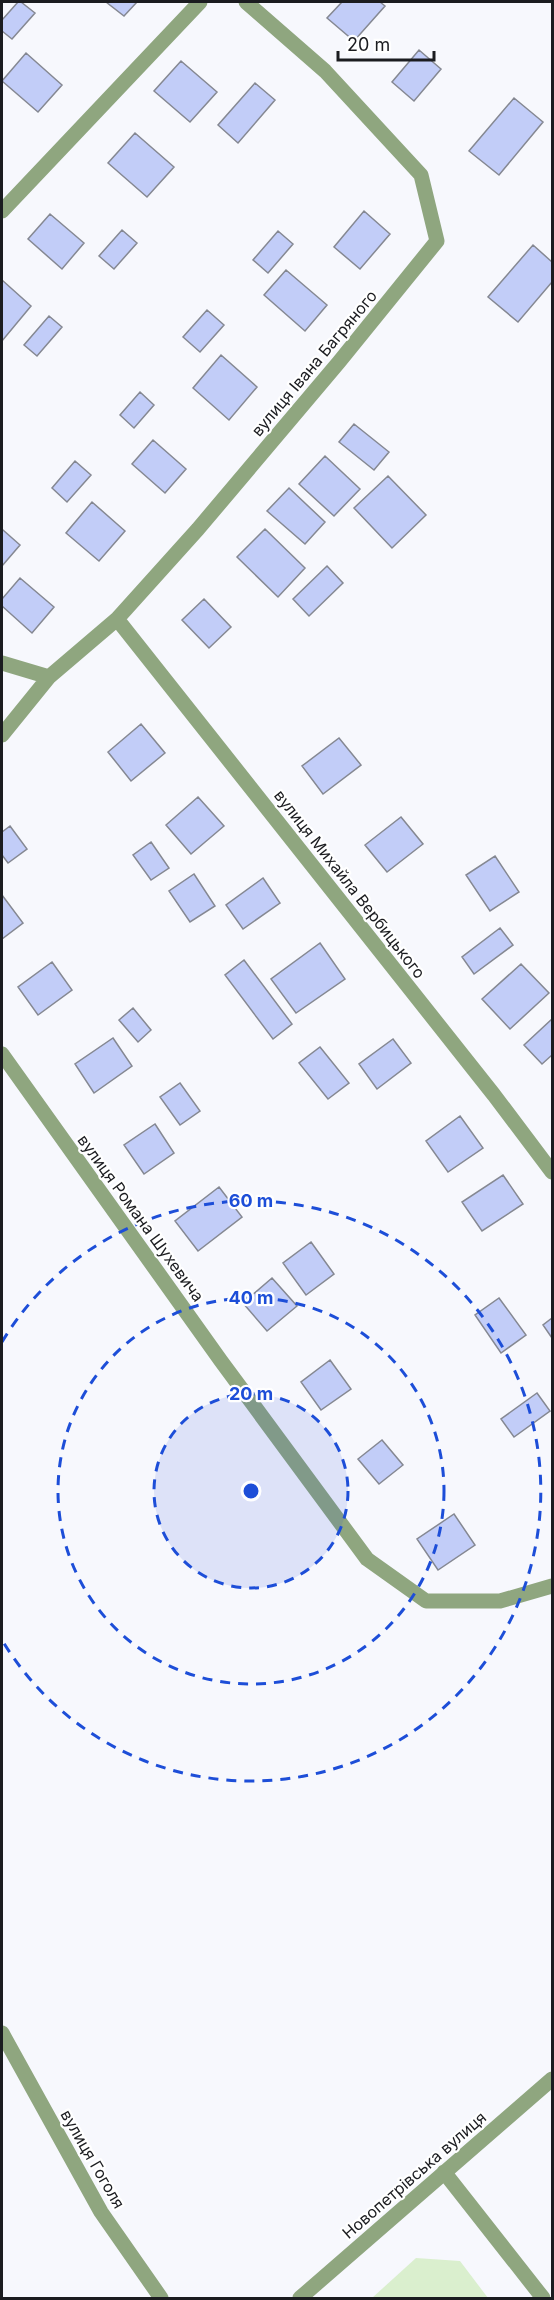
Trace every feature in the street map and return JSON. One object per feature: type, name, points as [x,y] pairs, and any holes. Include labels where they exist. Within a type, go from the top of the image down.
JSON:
[{"type":"street","points":[[2,211],[200,2]]},
{"type":"street","name":"вулиця Івана Багряного","points":[[2,735],[49,677],[117,619],[198,529],[437,241],[421,175],[325,71],[246,2]]},
{"type":"street","name":"вулиця Михайла Вербицького","points":[[117,619],[494,1095],[552,1172]]},
{"type":"street","points":[[2,663],[49,677]]},
{"type":"street","name":"вулиця Романа Шухевича","points":[[2,1054],[221,1361],[367,1559],[426,1601],[500,1601],[552,1586]]},
{"type":"street","name":"вулиця Гоголя","points":[[2,2032],[101,2212],[161,2298]]},
{"type":"street","name":"Новопетрівська вулиця","points":[[300,2298],[552,2079]]},
{"type":"street","points":[[444,2172],[543,2298]]},
{"type":"green space","points":[[416,2258],[460,2261],[488,2298],[372,2298]]},
{"type":"building","points":[[18,2],[35,13],[12,39],[2,31],[2,20]]},
{"type":"building","points":[[106,2],[137,2],[124,16]]},
{"type":"building","points":[[342,2],[380,2],[385,6],[354,41],[327,18]]},
{"type":"building","points":[[419,50],[441,69],[414,101],[392,82]]},
{"type":"building","points":[[26,53],[62,85],[38,112],[2,81]]},
{"type":"building","points":[[181,61],[217,92],[190,122],[154,91]]},
{"type":"building","points":[[255,83],[275,100],[238,143],[218,125]]},
{"type":"building","points":[[514,98],[543,122],[499,175],[469,151]]},
{"type":"building","points":[[135,133],[174,167],[147,197],[108,163]]},
{"type":"building","points":[[364,211],[390,234],[360,269],[334,247]]},
{"type":"building","points":[[50,214],[84,243],[62,269],[28,239]]},
{"type":"building","points":[[122,230],[137,243],[114,269],[99,256]]},
{"type":"building","points":[[278,231],[293,244],[268,273],[253,260]]},
{"type":"building","points":[[533,245],[552,262],[552,282],[518,322],[488,297]]},
{"type":"building","points":[[286,270],[327,305],[305,331],[264,295]]},
{"type":"building","points":[[2,280],[31,306],[2,341]]},
{"type":"building","points":[[207,310],[224,325],[200,352],[183,337]]},
{"type":"building","points":[[49,316],[62,327],[37,356],[24,345]]},
{"type":"building","points":[[221,355],[257,387],[229,420],[193,388]]},
{"type":"building","points":[[140,392],[154,405],[134,428],[120,415]]},
{"type":"building","points":[[354,424],[389,452],[374,470],[339,442]]},
{"type":"building","points":[[153,440],[186,469],[165,493],[132,464]]},
{"type":"building","points":[[325,456],[360,489],[334,516],[299,484]]},
{"type":"building","points":[[75,461],[91,475],[67,502],[52,488]]},
{"type":"building","points":[[388,476],[426,515],[392,548],[354,508]]},
{"type":"building","points":[[289,488],[325,522],[305,544],[267,511]]},
{"type":"building","points":[[92,502],[125,531],[99,561],[66,533]]},
{"type":"building","points":[[265,529],[305,568],[278,597],[237,557]]},
{"type":"building","points":[[2,531],[20,545],[2,566]]},
{"type":"building","points":[[327,566],[343,583],[309,616],[293,599]]},
{"type":"building","points":[[20,578],[54,607],[32,633],[2,606],[2,599]]},
{"type":"building","points":[[204,599],[231,627],[209,648],[182,620]]},
{"type":"building","points":[[141,724],[165,753],[131,781],[108,752]]},
{"type":"building","points":[[339,738],[361,765],[323,794],[302,766]]},
{"type":"building","points":[[198,797],[224,826],[191,854],[166,825]]},
{"type":"building","points":[[401,817],[423,844],[387,872],[365,845]]},
{"type":"building","points":[[10,826],[27,849],[8,863],[2,855],[2,832]]},
{"type":"building","points":[[151,842],[169,868],[151,880],[133,855]]},
{"type":"building","points":[[495,856],[519,892],[490,911],[466,875]]},
{"type":"building","points":[[194,874],[215,906],[190,922],[169,891]]},
{"type":"building","points":[[263,878],[280,903],[243,929],[226,905]]},
{"type":"building","points":[[2,895],[23,923],[2,939]]},
{"type":"building","points":[[500,928],[513,945],[474,974],[462,957]]},
{"type":"building","points":[[320,943],[345,979],[296,1013],[271,979]]},
{"type":"building","points":[[244,960],[292,1024],[273,1039],[225,975]]},
{"type":"building","points":[[52,962],[72,990],[38,1015],[18,987]]},
{"type":"building","points":[[521,964],[549,993],[510,1029],[482,999]]},
{"type":"building","points":[[133,1008],[151,1030],[138,1042],[119,1020]]},
{"type":"building","points":[[552,1019],[552,1055],[542,1064],[524,1045]]},
{"type":"building","points":[[113,1038],[132,1066],[94,1093],[75,1064]]},
{"type":"building","points":[[393,1039],[411,1063],[377,1089],[359,1064]]},
{"type":"building","points":[[320,1047],[349,1083],[328,1099],[299,1063]]},
{"type":"building","points":[[180,1083],[200,1111],[180,1125],[160,1097]]},
{"type":"building","points":[[460,1116],[483,1148],[448,1172],[426,1141]]},
{"type":"building","points":[[155,1124],[174,1153],[144,1174],[124,1145]]},
{"type":"building","points":[[503,1175],[523,1204],[482,1231],[462,1202]]},
{"type":"building","points":[[219,1187],[242,1217],[198,1251],[175,1221]]},
{"type":"building","points":[[311,1242],[334,1274],[306,1295],[283,1263]]},
{"type":"building","points":[[272,1278],[297,1306],[267,1331],[243,1303]]},
{"type":"building","points":[[499,1298],[526,1335],[501,1353],[475,1315]]},
{"type":"building","points":[[552,1318],[552,1338],[543,1325]]},
{"type":"building","points":[[330,1360],[351,1389],[321,1410],[301,1382]]},
{"type":"building","points":[[537,1393],[550,1411],[514,1437],[501,1419]]},
{"type":"building","points":[[382,1440],[403,1465],[379,1484],[358,1459]]},
{"type":"building","points":[[454,1514],[475,1545],[438,1570],[417,1539]]}]
